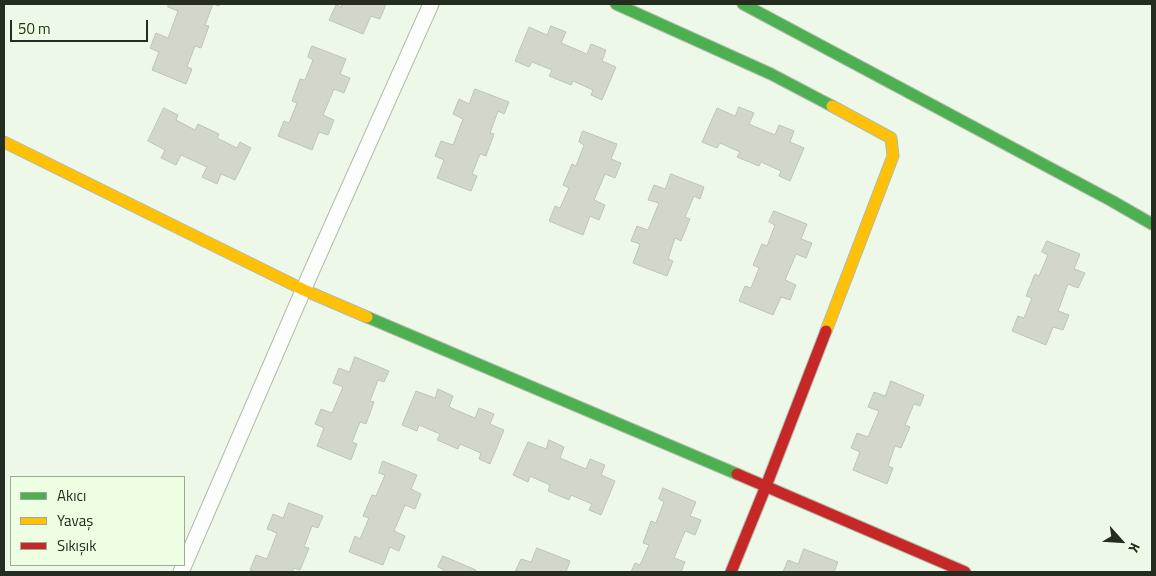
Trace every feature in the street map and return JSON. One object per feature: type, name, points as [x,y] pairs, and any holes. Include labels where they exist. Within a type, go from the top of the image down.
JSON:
[{"type":"street","points":[[185,563],[431,4]]},
{"type":"street","points":[[616,4],[771,74],[890,138],[893,156],[731,572]]},
{"type":"street","points":[[743,4],[1104,196],[1152,224]]},
{"type":"street","points":[[4,142],[304,290],[965,572]]},
{"type":"building","points":[[169,4],[213,4],[205,25],[209,26],[201,48],[195,46],[187,67],[192,69],[186,84],[152,70],[159,52],[150,48],[156,33],[168,38],[178,11],[168,7]]},
{"type":"building","points":[[342,4],[386,4],[380,19],[371,16],[363,34],[329,20],[336,5],[341,7]]},
{"type":"building","points":[[551,26],[566,32],[561,43],[587,54],[591,44],[606,50],[602,61],[616,67],[602,100],[591,95],[593,90],[573,81],[571,85],[549,76],[552,70],[532,62],[529,67],[515,61],[529,27],[547,35]]},
{"type":"building","points":[[312,46],[346,59],[340,74],[350,78],[344,93],[334,89],[323,115],[334,120],[328,135],[319,132],[312,150],[278,136],[284,121],[289,123],[297,103],[292,101],[300,79],[305,80],[313,60],[308,57]]},
{"type":"building","points":[[475,89],[509,102],[504,114],[498,111],[490,133],[494,134],[486,156],[480,154],[472,174],[477,176],[471,191],[437,178],[444,160],[435,156],[441,141],[453,145],[463,119],[453,114],[459,99],[469,104]]},
{"type":"building","points":[[739,107],[754,113],[749,124],[775,135],[779,125],[794,131],[790,142],[804,148],[790,181],[779,176],[781,171],[761,162],[759,166],[737,157],[740,152],[720,143],[717,148],[702,142],[717,108],[735,116]]},
{"type":"building","points":[[164,108],[178,115],[176,120],[195,130],[198,124],[219,134],[217,138],[237,148],[240,142],[251,148],[235,180],[221,174],[217,184],[202,177],[207,167],[181,155],[176,165],[161,158],[165,150],[148,141]]},
{"type":"building","points":[[583,131],[617,144],[611,159],[621,163],[615,178],[605,174],[594,200],[605,205],[599,220],[590,216],[583,235],[549,221],[555,206],[560,208],[569,188],[563,185],[572,164],[576,166],[584,145],[579,142]]},
{"type":"building","points":[[671,174],[704,187],[700,199],[694,196],[685,217],[690,219],[681,241],[675,238],[668,259],[673,261],[667,276],[633,263],[640,244],[631,241],[637,226],[648,230],[659,203],[648,200],[654,185],[665,189]]},
{"type":"building","points":[[774,211],[807,224],[801,239],[812,243],[806,258],[796,254],[785,280],[796,285],[790,300],[781,297],[773,315],[739,301],[745,286],[751,288],[759,268],[753,265],[762,244],[767,246],[775,225],[769,222]]},
{"type":"building","points":[[1047,241],[1080,254],[1074,269],[1085,273],[1078,288],[1068,284],[1058,311],[1069,315],[1063,330],[1053,327],[1046,345],[1012,331],[1018,316],[1024,318],[1032,298],[1026,296],[1035,274],[1039,276],[1048,255],[1042,252]]},
{"type":"building","points":[[355,357],[389,371],[384,382],[378,380],[370,401],[374,402],[366,424],[360,422],[352,442],[357,444],[351,460],[317,446],[324,428],[315,424],[321,409],[332,413],[343,387],[333,383],[339,368],[349,372]]},
{"type":"building","points":[[891,381],[924,395],[920,406],[914,404],[905,425],[910,427],[901,448],[895,446],[888,466],[893,468],[887,484],[853,470],[860,452],[851,448],[857,433],[868,437],[879,411],[868,407],[874,392],[885,396]]},
{"type":"building","points":[[438,389],[453,396],[449,407],[475,418],[479,408],[494,414],[490,424],[504,430],[490,464],[479,459],[481,453],[460,444],[458,449],[437,440],[440,434],[419,425],[417,431],[402,425],[416,391],[435,398]]},
{"type":"building","points":[[549,440],[564,447],[560,458],[586,469],[590,459],[605,465],[601,475],[615,481],[601,515],[589,510],[592,504],[571,495],[569,500],[548,491],[550,485],[530,476],[528,482],[513,475],[528,442],[546,449]]},
{"type":"building","points":[[383,461],[417,475],[411,489],[421,494],[415,509],[405,505],[394,531],[405,536],[399,551],[390,547],[383,565],[349,552],[355,536],[360,539],[369,518],[363,516],[372,495],[376,496],[385,475],[379,473]]},
{"type":"building","points":[[663,488],[696,502],[690,516],[701,520],[695,535],[685,531],[674,558],[685,562],[681,572],[631,572],[635,563],[640,565],[649,545],[643,543],[651,521],[656,523],[664,502],[659,499]]},
{"type":"building","points":[[289,503],[323,516],[318,528],[312,526],[304,547],[309,548],[300,570],[294,568],[292,572],[255,572],[250,570],[256,555],[267,559],[277,533],[267,529],[273,514],[283,518]]},
{"type":"building","points":[[537,548],[570,561],[566,572],[515,572],[521,559],[531,562]]},
{"type":"building","points":[[804,549],[838,562],[834,572],[783,572],[788,560],[798,564]]},
{"type":"building","points":[[443,556],[476,570],[475,572],[443,572],[444,570],[438,567]]},
{"type":"traffic: fast","points":[[616,4],[771,74],[832,106]]},
{"type":"traffic: fast","points":[[743,4],[1152,224]]},
{"type":"traffic: fast","points":[[367,317],[737,474]]},
{"type":"traffic: slow","points":[[826,331],[893,156],[891,138],[832,106]]},
{"type":"traffic: slow","points":[[4,142],[304,290],[367,317]]},
{"type":"traffic: jam","points":[[731,572],[826,331]]},
{"type":"traffic: jam","points":[[737,474],[965,572]]}]
